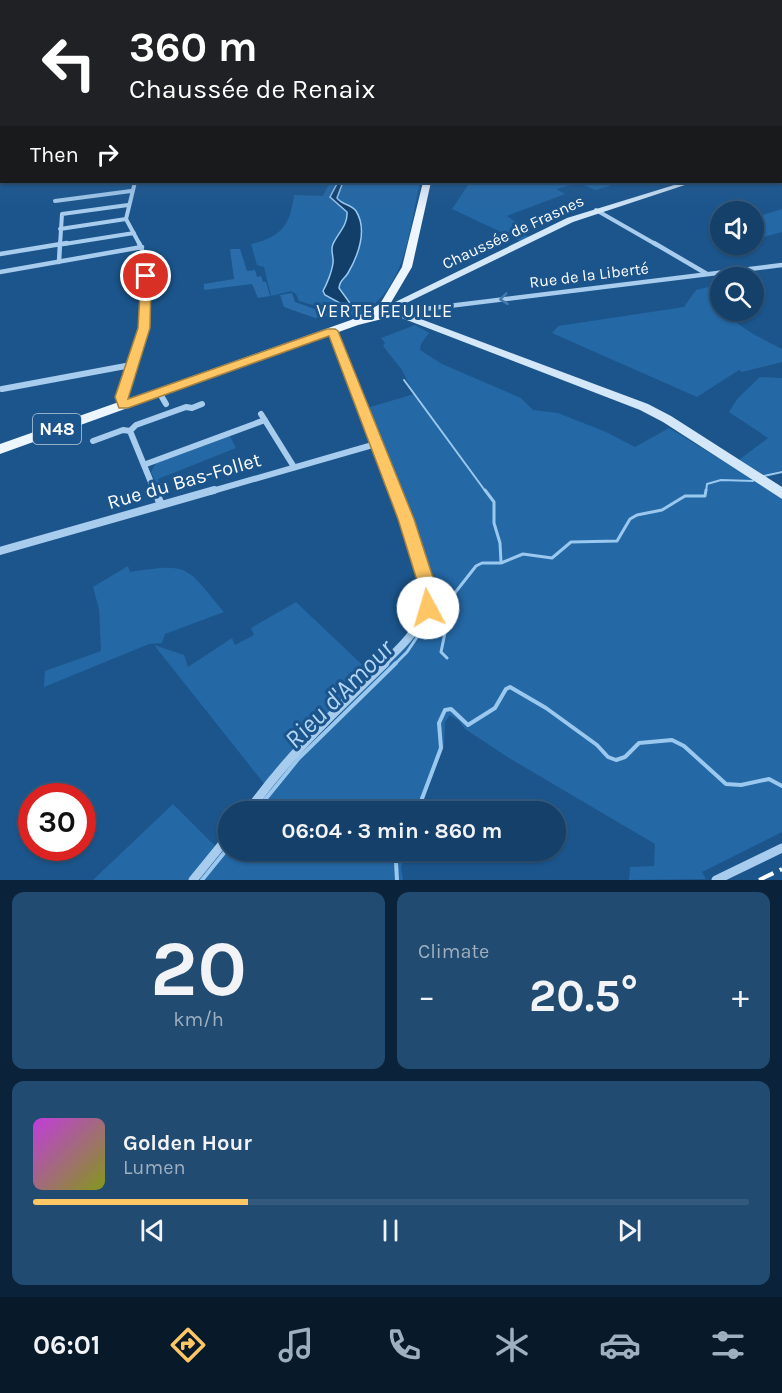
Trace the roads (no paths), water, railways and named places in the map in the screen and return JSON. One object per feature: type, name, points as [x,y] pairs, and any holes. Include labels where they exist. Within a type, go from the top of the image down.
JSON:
[{"type":"main road","points":[[427,183],[408,266],[386,311],[644,406],[779,493]]},
{"type":"main road","name":"Chaussée de Frasnes","points":[[386,311],[413,295],[570,220],[687,183]]},
{"type":"main road","points":[[393,293],[402,298],[413,295]]},
{"type":"main road","name":"N48","points":[[0,449],[386,311]]},
{"type":"street","points":[[123,405],[120,399],[144,328],[146,261],[142,248],[126,219],[135,183]]},
{"type":"street","points":[[55,201],[131,191]]},
{"type":"street","points":[[59,262],[62,214],[128,205]]},
{"type":"street","points":[[596,210],[708,274]]},
{"type":"street","points":[[60,229],[126,219]]},
{"type":"street","points":[[0,254],[134,233]]},
{"type":"street","points":[[0,272],[142,248]]},
{"type":"street","name":"Rue de la Liberté","points":[[386,311],[782,265]]},
{"type":"street","points":[[256,801],[266,786],[319,727],[405,643],[428,608],[429,597],[421,564],[331,331]]},
{"type":"street","points":[[2,389],[131,364]]},
{"type":"street","points":[[159,392],[166,404]]},
{"type":"street","points":[[130,431],[136,425],[170,412],[202,404]]},
{"type":"street","points":[[146,464],[263,417],[294,467]]},
{"type":"street","points":[[93,441],[123,430],[130,431]]},
{"type":"street","points":[[130,431],[146,464],[161,505]]},
{"type":"street","name":"Rue du Bas-Follet","points":[[0,551],[376,444]]},
{"type":"street","points":[[716,880],[782,848]]},
{"type":"street","points":[[193,880],[218,849]]},
{"type":"waterway","points":[[404,380],[486,492]]},
{"type":"waterway","name":"Rieu d'Amour","points":[[764,476],[782,472]]},
{"type":"waterway","name":"Rieu d'Amour","points":[[706,492],[707,484],[721,480],[753,481]]},
{"type":"waterway","points":[[485,490],[494,502],[494,523],[500,543],[501,562]]},
{"type":"waterway","name":"Rieu d'Amour","points":[[396,663],[407,652],[428,621],[447,603],[476,566],[482,563],[501,563],[523,554],[552,558],[571,542],[617,541],[630,519],[637,515],[662,510],[685,496],[705,496],[706,490]]},
{"type":"waterway","points":[[436,614],[446,628],[441,652],[447,658]]},
{"type":"waterway","name":"Rieu d'Amour","points":[[264,801],[299,758],[396,663]]},
{"type":"waterway","points":[[421,801],[441,748],[439,723],[445,710],[451,709],[468,725],[495,708],[506,689],[510,687],[546,708],[597,745],[608,757],[616,760],[625,757],[639,743],[672,740],[684,746],[726,784],[741,785],[769,779],[782,786]]},
{"type":"waterway","name":"Rieu d'Amour","points":[[202,880],[218,860]]},
{"type":"waterway","points":[[397,861],[397,880]]},
{"type":"railway","points":[[759,880],[782,869]]},
{"type":"district","name":"VERTE FEUILLE","points":[[385,311]]}]
